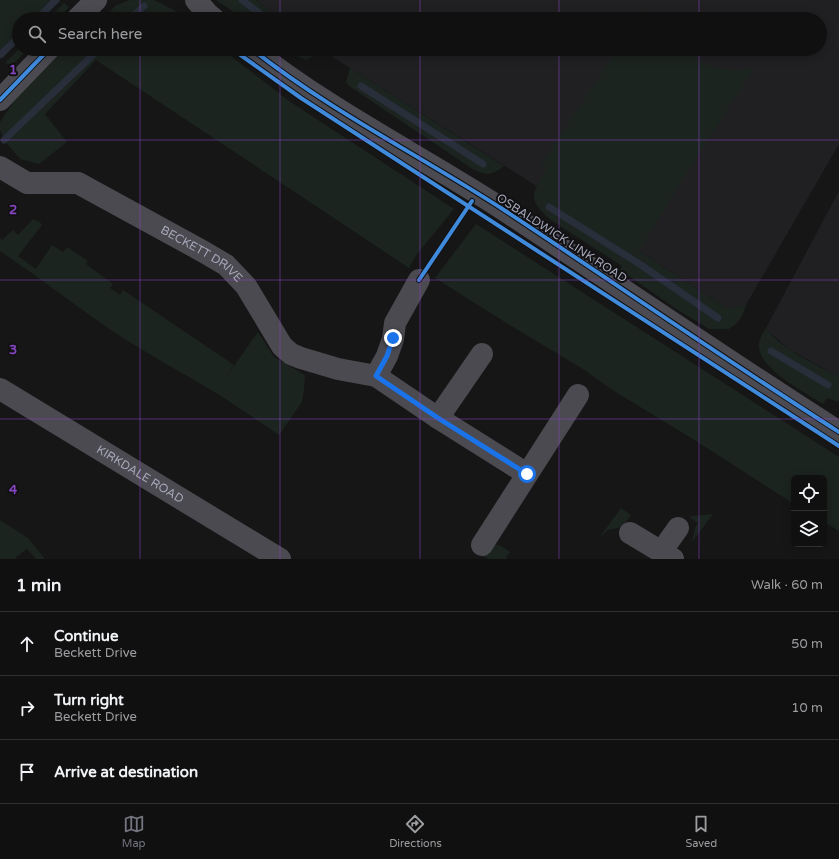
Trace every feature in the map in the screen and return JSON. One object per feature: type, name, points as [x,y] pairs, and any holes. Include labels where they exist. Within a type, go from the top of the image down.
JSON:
[{"type":"street","points":[[84,12],[96,0]]},
{"type":"street","points":[[196,0],[206,12]]},
{"type":"street","points":[[0,100],[42,56]]},
{"type":"street","name":"OSBALDWICK LINK ROAD","points":[[262,56],[316,95],[502,209],[732,363],[839,432]]},
{"type":"street","name":"BECKETT DRIVE","points":[[0,167],[27,184],[78,183],[204,252],[226,265],[246,286],[282,346],[292,354],[338,369],[376,376],[438,418],[527,474]]},
{"type":"street","points":[[376,376],[387,356],[393,338],[395,323],[419,280]]},
{"type":"street","points":[[438,418],[482,354]]},
{"type":"street","name":"KIRKDALE ROAD","points":[[0,389],[280,559]]},
{"type":"street","points":[[482,545],[578,395]]},
{"type":"street","points":[[630,533],[667,555],[678,528]]},
{"type":"shaded area","points":[[0,0],[59,0],[48,12],[12,12],[12,48],[3,58],[0,56]]},
{"type":"shaded area","points":[[130,0],[154,0],[176,12],[109,12],[115,6]]},
{"type":"shaded area","points":[[216,0],[256,0],[272,12],[234,12]]},
{"type":"shaded area","points":[[256,0],[839,0],[839,144],[747,303],[732,309],[725,307],[331,56],[827,56],[827,12],[272,12]]},
{"type":"shaded area","points":[[64,3],[69,7],[64,12],[55,12]]},
{"type":"shaded area","points":[[12,56],[21,56],[12,65],[5,63]]},
{"type":"shaded area","points":[[56,56],[231,56],[289,101],[454,209],[417,254],[409,268],[96,60],[45,114],[67,142],[39,164],[20,159],[4,140],[0,130],[0,122],[17,96]]},
{"type":"shaded area","points":[[297,56],[314,56],[306,60]]},
{"type":"shaded area","points":[[613,56],[692,56],[705,64],[721,69],[739,70],[754,68],[639,251],[725,307],[731,308],[747,303],[742,316],[736,324],[729,329],[709,329],[675,308],[620,270],[622,266],[551,220],[537,206],[534,196],[535,190],[547,168],[541,164]]},
{"type":"shaded area","points":[[350,68],[504,166],[495,172],[488,174],[471,168],[349,86],[346,82]]},
{"type":"shaded area","points":[[839,191],[839,377],[789,349],[766,328]]},
{"type":"shaded area","points":[[33,219],[40,222],[42,225],[18,256],[36,269],[52,245],[63,252],[67,247],[88,261],[86,264],[113,284],[110,288],[120,295],[123,290],[234,365],[224,380],[258,332],[274,357],[305,375],[302,402],[279,435],[216,393],[117,334],[0,251],[0,238],[2,240],[13,230],[18,235]]},
{"type":"shaded area","points":[[476,224],[839,457],[839,531],[827,524],[827,475],[791,475],[791,502],[696,441],[614,391],[583,369],[435,278]]},
{"type":"shaded area","points":[[766,328],[789,349],[839,377],[839,402],[827,398],[823,404],[785,380],[767,364],[759,348],[759,343]]},
{"type":"shaded area","points":[[621,508],[631,515],[622,527],[608,530],[599,538]]},
{"type":"shaded area","points":[[713,514],[692,542],[695,528],[698,523],[689,517]]},
{"type":"shaded area","points":[[0,520],[28,538],[45,559],[36,559],[27,549],[15,558],[16,559],[0,559]]},
{"type":"shaded area","points":[[494,544],[501,546],[510,552],[506,558],[508,559],[488,559],[478,553]]},
{"type":"waterway","points":[[44,12],[56,0]]},
{"type":"waterway","points":[[242,0],[258,12]]},
{"type":"waterway","points":[[138,12],[144,6]]},
{"type":"waterway","points":[[0,55],[12,44]]},
{"type":"waterway","points":[[4,140],[92,56]]},
{"type":"waterway","points":[[361,86],[483,164]]},
{"type":"waterway","points":[[549,207],[638,263],[718,318]]},
{"type":"waterway","points":[[771,351],[828,385]]},
{"type":"cycle path","points":[[0,100],[42,56]]},
{"type":"cycle path","points":[[242,56],[301,98],[839,446]]},
{"type":"cycle path","points":[[261,56],[282,72],[344,113],[504,210],[713,350],[839,432]]},
{"type":"cycle path","points":[[419,280],[472,201]]},
{"type":"route","points":[[393,338],[387,356],[376,376],[438,418],[527,474]]}]
